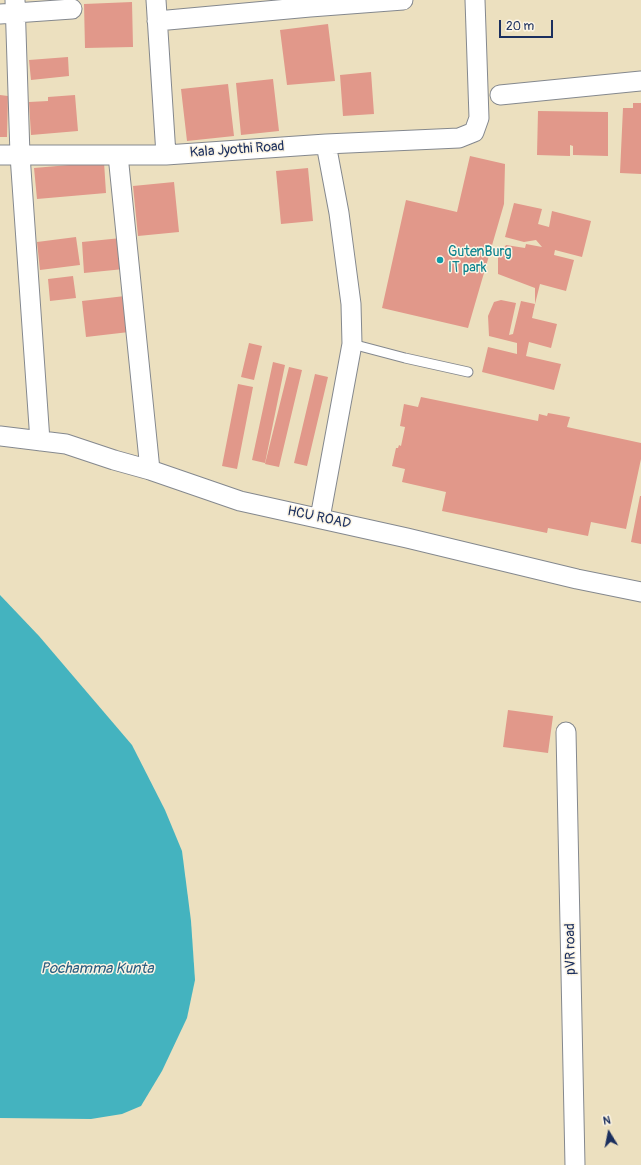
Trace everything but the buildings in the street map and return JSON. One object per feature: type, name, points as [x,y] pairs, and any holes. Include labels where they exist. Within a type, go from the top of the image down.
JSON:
[{"type":"street","points":[[156,0],[166,155]]},
{"type":"street","points":[[157,21],[310,3],[403,0]]},
{"type":"street","name":"Kala Jyothi Road","points":[[0,155],[166,155],[326,144],[459,138],[474,132],[479,118],[475,0]]},
{"type":"street","points":[[40,441],[10,9],[72,9]]},
{"type":"street","points":[[500,95],[641,81]]},
{"type":"street","points":[[320,518],[352,344],[351,304],[339,212],[326,144]]},
{"type":"street","points":[[118,155],[150,470]]},
{"type":"street","name":"HCU ROAD","points":[[0,436],[66,444],[150,470],[240,501],[320,518],[577,579],[641,592]]},
{"type":"street","name":"pVR road","points":[[566,732],[575,1165]]},
{"type":"lane","points":[[352,344],[468,372]]},
{"type":"water","name":"Pochamma Kunta","points":[[0,595],[39,636],[132,745],[165,810],[182,851],[191,921],[195,980],[187,1018],[162,1071],[141,1106],[122,1114],[91,1119],[0,1118]]},
{"type":"place","name":"GutenBurg IT park","points":[[440,260]]}]
